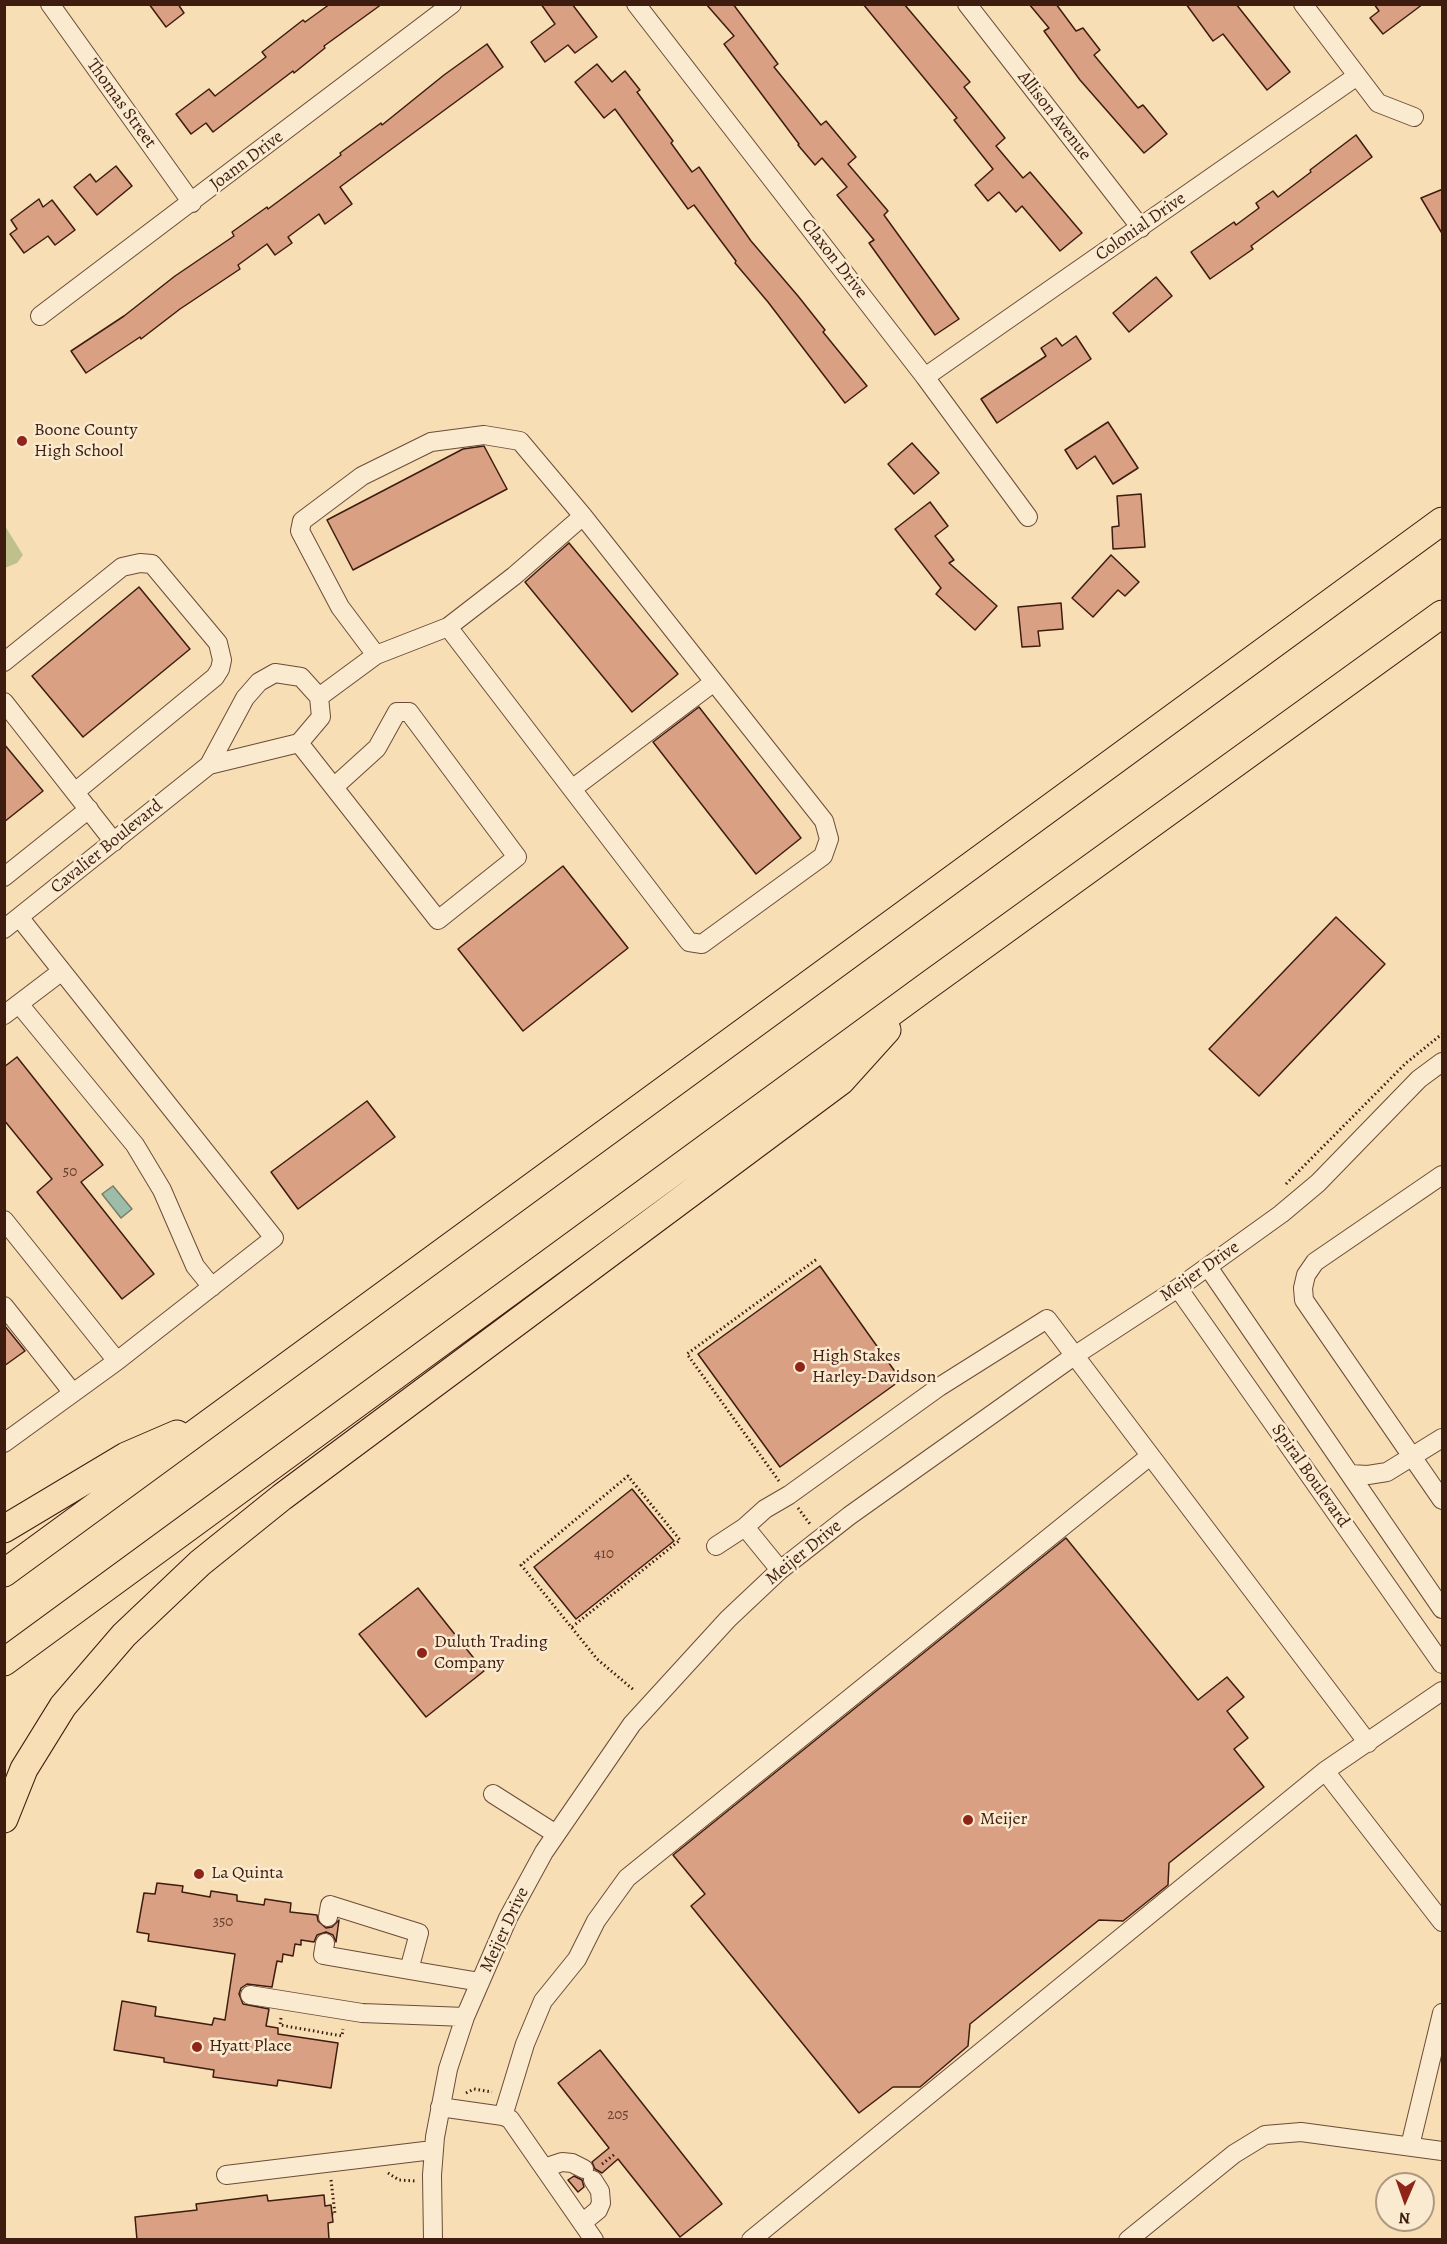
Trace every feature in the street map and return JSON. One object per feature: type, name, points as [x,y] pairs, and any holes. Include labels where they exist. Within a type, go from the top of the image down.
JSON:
[{"type":"highway","points":[[4,1573],[1443,520]]},
{"type":"highway","points":[[4,1662],[926,987],[1443,614]]},
{"type":"highway","points":[[4,1819],[24,1769],[63,1706],[124,1635],[200,1563],[282,1497],[841,1081],[926,987]]},
{"type":"highway","points":[[4,1529],[126,1456],[222,1415]]},
{"type":"street","name":"Thomas Street","points":[[50,4],[192,203]]},
{"type":"street","name":"Joann Drive","points":[[40,316],[452,4]]},
{"type":"street","name":"Claxon Drive","points":[[636,4],[925,377],[1028,517]]},
{"type":"street","name":"Allison Avenue","points":[[967,4],[1141,228]]},
{"type":"street","points":[[1303,4],[1378,104],[1414,117]]},
{"type":"street","name":"Colonial Drive","points":[[925,377],[1356,76]]},
{"type":"street","points":[[376,655],[340,607],[300,531],[302,521],[362,476],[431,442],[484,435],[520,441],[583,516],[824,821],[829,839],[823,856],[702,944],[689,942],[448,627]]},
{"type":"street","points":[[334,787],[377,748],[397,712],[409,712],[517,857],[438,920],[299,743],[321,717],[319,697],[376,655],[448,627],[514,576],[583,516]]},
{"type":"street","points":[[4,662],[122,567],[140,563],[152,564],[218,644],[222,660],[215,677],[75,792]]},
{"type":"street","name":"Cavalier Boulevard","points":[[4,929],[209,765],[245,698],[259,682],[275,673],[301,677],[319,697]]},
{"type":"street","points":[[572,789],[714,682]]},
{"type":"street","points":[[4,702],[114,842]]},
{"type":"street","name":"Cavalier Boulevard","points":[[209,765],[299,743]]},
{"type":"street","points":[[4,877],[89,809]]},
{"type":"street","points":[[4,1443],[117,1361],[274,1238],[20,917]]},
{"type":"street","points":[[4,1015],[62,971]]},
{"type":"street","points":[[19,1004],[135,1145],[162,1190],[195,1266],[212,1287]]},
{"type":"street","name":"Meijer Drive","points":[[433,2240],[433,2150],[448,2069],[465,2017],[508,1918],[556,1834],[632,1724],[728,1619],[780,1570],[849,1516],[1074,1356],[1178,1288],[1281,1214],[1318,1183],[1419,1079],[1443,1062]]},
{"type":"street","points":[[1443,1175],[1315,1262],[1306,1275],[1303,1288],[1304,1300],[1443,1500]]},
{"type":"street","points":[[4,1220],[117,1361]]},
{"type":"street","name":"Spiral Boulevard","points":[[1208,1267],[1443,1608]]},
{"type":"street","name":"Spiral Boulevard","points":[[1178,1288],[1443,1664]]},
{"type":"street","points":[[4,1306],[73,1393]]},
{"type":"street","points":[[716,1546],[939,1387],[1047,1319],[1368,1743]]},
{"type":"street","points":[[1350,1474],[1368,1475],[1387,1472],[1443,1438]]},
{"type":"street","points":[[503,2116],[525,2044],[543,2001],[577,1959],[596,1921],[627,1878],[1150,1456]]},
{"type":"street","points":[[1372,1505],[1376,1488],[1387,1472]]},
{"type":"street","points":[[745,1527],[780,1570]]},
{"type":"street","points":[[751,2240],[1325,1771],[1443,1690]]},
{"type":"street","points":[[1325,1771],[1443,1922]]},
{"type":"street","points":[[493,1794],[556,1834]]},
{"type":"street","points":[[328,1917],[330,1905],[419,1933],[409,1970]]},
{"type":"street","points":[[325,1943],[323,1955],[480,1983]]},
{"type":"street","points":[[250,1995],[362,2013],[465,2017]]},
{"type":"street","points":[[1410,2146],[1443,2013]]},
{"type":"street","points":[[440,2107],[503,2116],[510,2120],[594,2240]]},
{"type":"street","points":[[1128,2240],[1234,2154],[1265,2135],[1301,2132],[1443,2151]]},
{"type":"street","points":[[226,2175],[433,2150]]},
{"type":"street","points":[[544,2168],[562,2162],[572,2163],[588,2174],[600,2191],[602,2203],[598,2210],[582,2223]]},
{"type":"path","points":[[1280,1190],[1406,1063],[1443,1034]]},
{"type":"path","points":[[810,1524],[687,1354],[817,1259]]},
{"type":"path","points":[[572,1627],[680,1540],[628,1476],[521,1565],[597,1659],[635,1691]]},
{"type":"path","points":[[384,2169],[399,2180],[415,2181]]},
{"type":"path","points":[[331,2176],[335,2214],[332,2214]]},
{"type":"green space","points":[[5,526],[23,555],[17,563],[5,568]]},
{"type":"shaded area","points":[[113,1186],[132,1209],[121,1218],[102,1194]]},
{"type":"building","points":[[149,4],[178,4],[184,13],[166,27]]},
{"type":"building","points":[[330,4],[382,4],[324,46],[325,48],[294,73],[293,71],[213,132],[206,123],[191,134],[176,114],[209,89],[215,96],[266,57],[262,52],[303,20],[305,22]]},
{"type":"building","points":[[541,4],[572,4],[597,37],[575,53],[568,45],[545,62],[531,42],[555,24]]},
{"type":"building","points":[[706,4],[733,4],[778,64],[774,67],[821,125],[826,121],[856,157],[848,164],[888,211],[884,215],[959,319],[935,335],[869,243],[874,240],[837,195],[847,187],[822,158],[815,165],[798,145],[724,44],[734,36]]},
{"type":"building","points":[[863,4],[904,4],[970,82],[964,87],[1005,138],[996,146],[1023,178],[1030,172],[1082,233],[1060,251],[1022,206],[1016,212],[999,192],[988,201],[975,185],[993,169],[954,120],[957,118]]},
{"type":"building","points":[[1029,4],[1056,4],[1076,31],[1083,28],[1100,50],[1094,55],[1138,108],[1143,105],[1167,134],[1144,153],[1080,80],[1044,31],[1049,28]]},
{"type":"building","points":[[1186,4],[1236,4],[1290,72],[1267,90],[1223,34],[1213,41]]},
{"type":"building","points":[[1374,4],[1423,4],[1383,34],[1370,18],[1379,11]]},
{"type":"building","points":[[487,44],[503,67],[340,187],[352,204],[325,224],[319,214],[288,237],[292,243],[275,255],[267,244],[238,265],[240,269],[180,309],[141,339],[140,337],[86,373],[71,351],[124,316],[175,276],[234,236],[232,232],[267,207],[268,209],[381,123],[382,125]]},
{"type":"building","points":[[597,64],[612,82],[625,71],[640,90],[637,92],[673,141],[671,143],[692,172],[699,167],[751,241],[798,296],[825,330],[823,332],[867,386],[845,403],[768,302],[735,263],[736,261],[694,205],[688,209],[615,109],[604,118],[575,82]]},
{"type":"building","points":[[1356,135],[1372,157],[1251,246],[1253,249],[1210,279],[1191,252],[1234,222],[1236,225],[1259,208],[1256,203],[1273,191],[1278,197]]},
{"type":"building","points":[[116,166],[132,186],[97,215],[74,187],[90,174],[96,182]]},
{"type":"building","points":[[1443,189],[1443,235],[1421,198]]},
{"type":"building","points":[[39,199],[43,207],[52,200],[75,230],[55,245],[48,236],[24,253],[10,234],[17,229],[11,220]]},
{"type":"building","points":[[1156,277],[1172,296],[1129,332],[1113,313]]},
{"type":"building","points":[[1076,336],[1091,359],[997,423],[981,399],[1046,356],[1041,348],[1056,338],[1062,346]]},
{"type":"building","points":[[1108,422],[1138,468],[1113,484],[1095,456],[1077,469],[1065,450]]},
{"type":"building","points":[[912,443],[939,473],[914,494],[888,464]]},
{"type":"building","points":[[484,446],[507,489],[353,570],[327,520],[463,449]]},
{"type":"building","points":[[1141,494],[1145,547],[1113,549],[1112,527],[1119,526],[1117,496]]},
{"type":"building","points":[[930,502],[948,526],[935,536],[954,560],[949,563],[997,606],[975,630],[936,594],[941,588],[895,529]]},
{"type":"building","points":[[569,543],[678,674],[632,712],[525,582]]},
{"type":"building","points":[[1111,555],[1139,582],[1125,596],[1118,590],[1093,617],[1072,598]]},
{"type":"building","points":[[139,587],[190,649],[83,737],[32,676]]},
{"type":"building","points":[[1061,603],[1063,629],[1038,631],[1040,646],[1022,647],[1018,607]]},
{"type":"building","points":[[699,707],[801,838],[756,874],[653,742]]},
{"type":"building","points":[[4,744],[43,791],[4,822]]},
{"type":"building","points":[[563,866],[628,948],[523,1031],[458,949]]},
{"type":"building","points":[[1336,917],[1385,964],[1259,1096],[1209,1049]]},
{"type":"building","points":[[17,1057],[103,1165],[81,1182],[154,1274],[122,1299],[37,1192],[52,1179],[4,1120],[4,1067]]},
{"type":"building","points":[[367,1101],[395,1137],[298,1209],[271,1172]]},
{"type":"building","name":"High Stakes Harley-Davidson","points":[[820,1266],[901,1380],[780,1467],[698,1354]]},
{"type":"building","points":[[4,1325],[25,1351],[4,1366]]},
{"type":"building","points":[[632,1489],[674,1541],[576,1619],[534,1567]]},
{"type":"building","name":"Meijer","points":[[1066,1538],[1198,1700],[1227,1677],[1244,1697],[1227,1711],[1248,1738],[1234,1749],[1264,1787],[1169,1863],[1168,1885],[1123,1921],[1099,1920],[970,2024],[968,2046],[920,2087],[893,2087],[859,2113],[691,1906],[705,1894],[673,1855]]},
{"type":"building","name":"Duluth Trading Company","points":[[418,1588],[484,1671],[426,1717],[359,1634]]},
{"type":"building","points":[[157,1883],[183,1886],[182,1892],[210,1897],[211,1891],[237,1895],[237,1901],[264,1905],[265,1899],[291,1903],[290,1912],[317,1915],[318,1921],[326,1928],[332,1927],[339,1920],[336,1942],[333,1935],[326,1932],[317,1935],[314,1942],[301,1940],[301,1945],[295,1944],[293,1956],[283,1954],[282,1962],[277,1961],[272,1987],[247,1984],[241,1988],[239,1994],[243,2004],[269,2009],[266,2026],[278,2028],[278,2034],[338,2043],[331,2088],[278,2080],[277,2086],[213,2077],[214,2070],[164,2062],[164,2058],[114,2050],[122,2001],[156,2007],[155,2016],[212,2025],[214,2018],[225,2020],[235,1954],[148,1941],[149,1934],[137,1932],[144,1893],[155,1894]]},
{"type":"building","points":[[600,2050],[722,2204],[680,2237],[618,2159],[602,2173],[595,2169],[592,2162],[609,2148],[558,2083]]},
{"type":"building","points":[[574,2176],[582,2180],[584,2187],[578,2192],[568,2180]]},
{"type":"building","points":[[267,2195],[268,2201],[324,2195],[325,2206],[331,2205],[333,2222],[328,2223],[329,2240],[137,2240],[135,2217],[197,2210],[196,2204]]},
{"type":"place","name":"Boone County High School","points":[[22,441]]},
{"type":"place","name":"High Stakes Harley-Davidson","points":[[800,1367]]},
{"type":"place","name":"Duluth Trading Company","points":[[422,1653]]},
{"type":"place","name":"Meijer","points":[[968,1820]]},
{"type":"place","name":"La Quinta","points":[[199,1874]]},
{"type":"place","name":"Hyatt Place","points":[[197,2047]]}]
